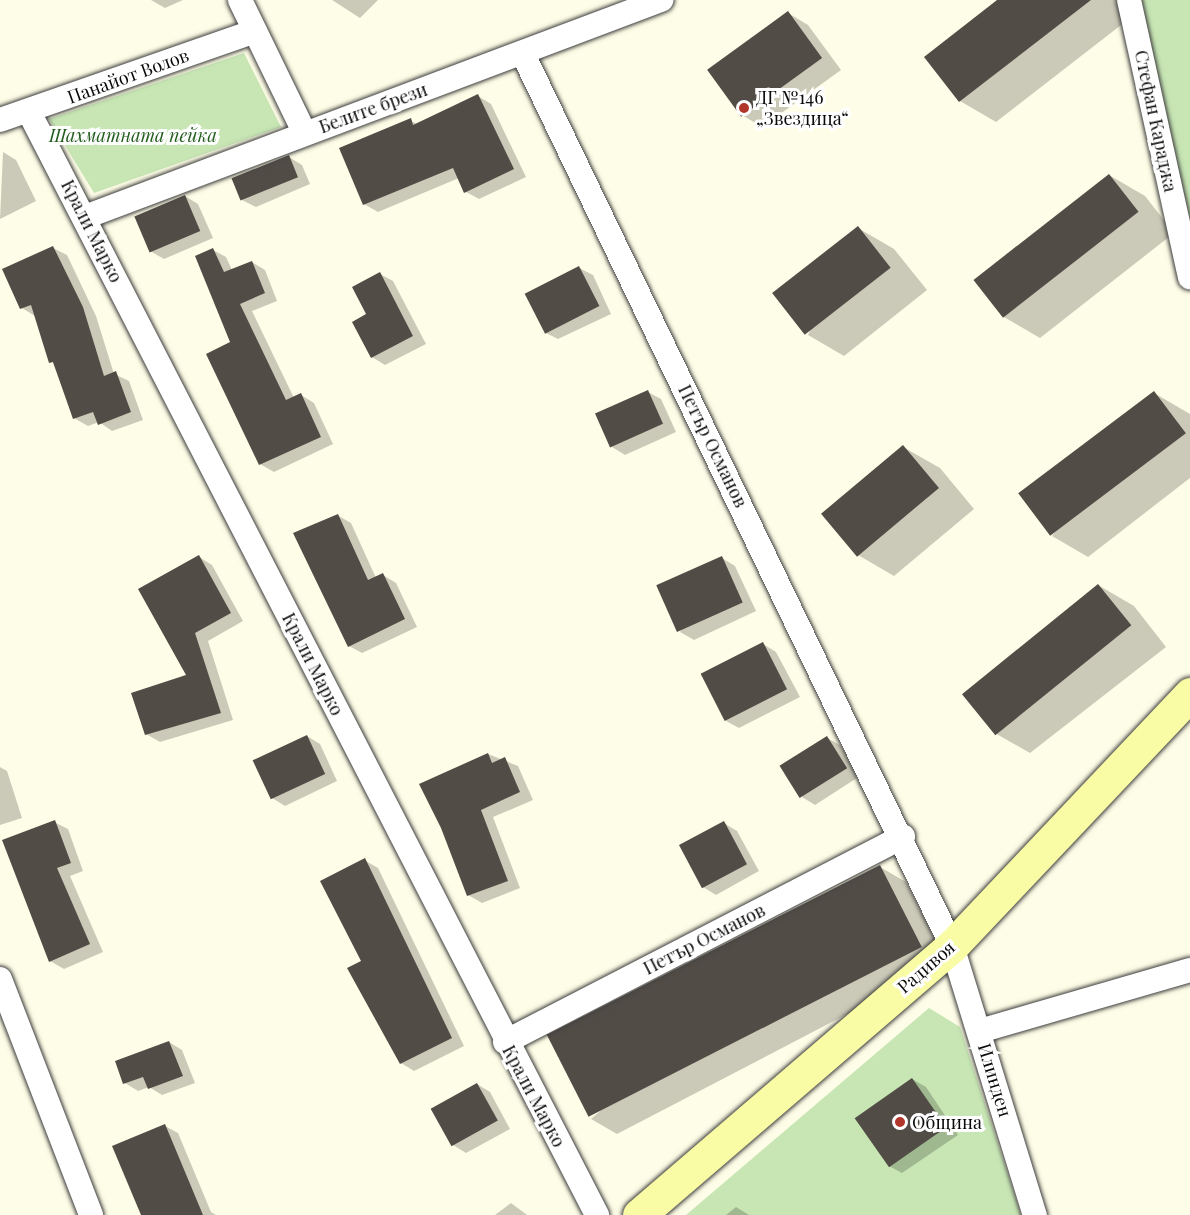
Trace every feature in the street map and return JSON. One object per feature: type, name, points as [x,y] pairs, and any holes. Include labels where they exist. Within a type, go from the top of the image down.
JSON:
[{"type":"street","points":[[240,0],[303,132]]},
{"type":"street","name":"Белите брези","points":[[85,217],[303,132],[523,54],[662,0]]},
{"type":"street","name":"Стефан Караджа","points":[[1129,0],[1190,277]]},
{"type":"street","name":"Панайот Волов","points":[[0,120],[29,112],[255,31]]},
{"type":"street","name":"Петър Османов","points":[[523,54],[903,837],[952,946]]},
{"type":"street","name":"Крали Марко","points":[[29,112],[85,217],[505,1042],[597,1215]]},
{"type":"street","name":"Радивоя","points":[[639,1215],[952,946],[1190,694]]},
{"type":"street","name":"Петър Османов","points":[[505,1042],[903,837]]},
{"type":"street","name":"Илинден","points":[[952,946],[1035,1215]]},
{"type":"street","points":[[980,1031],[1190,970]]},
{"type":"street","points":[[0,979],[91,1215]]},
{"type":"green space","points":[[1129,0],[1190,0],[1190,277]]},
{"type":"green space","name":"Шахматната пейка","points":[[244,53],[281,127],[94,193],[49,119]]},
{"type":"green space","points":[[929,1008],[960,1027],[1021,1215],[686,1215]]},
{"type":"building","points":[[997,0],[1091,0],[959,102],[924,57]]},
{"type":"building","points":[[788,11],[822,58],[741,117],[707,70]]},
{"type":"building","points":[[478,94],[514,169],[464,193],[453,168],[363,205],[339,148],[411,118],[413,125]]},
{"type":"building","points":[[289,155],[298,177],[241,200],[232,178]]},
{"type":"building","points":[[1109,174],[1139,212],[1003,318],[973,280]]},
{"type":"building","points":[[185,195],[200,231],[150,252],[134,216]]},
{"type":"building","points":[[858,226],[891,268],[805,335],[772,293]]},
{"type":"building","points":[[53,246],[83,307],[104,376],[116,371],[131,412],[98,425],[93,412],[73,419],[53,362],[49,363],[31,305],[20,309],[2,269]]},
{"type":"building","points":[[213,248],[224,272],[252,261],[265,293],[240,304],[286,400],[301,393],[321,437],[259,465],[206,354],[230,342],[195,256]]},
{"type":"building","points":[[579,266],[599,306],[545,334],[525,294]]},
{"type":"building","points":[[380,272],[413,336],[371,358],[352,322],[366,314],[352,287]]},
{"type":"building","points":[[648,390],[663,424],[610,447],[595,414]]},
{"type":"building","points":[[1154,391],[1186,433],[1050,536],[1018,493]]},
{"type":"building","points":[[903,445],[939,488],[857,557],[821,514]]},
{"type":"building","points":[[338,514],[368,580],[383,573],[405,619],[348,647],[293,533]]},
{"type":"building","points":[[199,555],[231,613],[195,633],[221,713],[145,735],[131,693],[186,675],[138,589]]},
{"type":"building","points":[[722,556],[743,603],[677,632],[656,585]]},
{"type":"building","points":[[1098,584],[1131,625],[995,735],[962,694]]},
{"type":"building","points":[[763,642],[787,689],[725,721],[701,674]]},
{"type":"building","points":[[307,735],[325,774],[271,799],[253,760]]},
{"type":"building","points":[[827,736],[847,768],[800,798],[780,766]]},
{"type":"building","points":[[488,753],[492,763],[505,757],[520,792],[481,810],[508,881],[467,896],[441,828],[419,784]]},
{"type":"building","points":[[55,820],[71,863],[57,868],[90,944],[49,962],[2,840]]},
{"type":"building","points":[[724,821],[747,864],[702,888],[679,845]]},
{"type":"building","points":[[365,858],[452,1038],[400,1064],[347,968],[361,961],[320,881]]},
{"type":"building","points":[[880,865],[922,947],[589,1117],[547,1035]]},
{"type":"building","points":[[169,1041],[183,1076],[148,1089],[143,1077],[123,1084],[115,1061]]},
{"type":"building","name":"Община","points":[[912,1078],[946,1127],[889,1167],[855,1118]]},
{"type":"building","points":[[477,1083],[498,1121],[451,1146],[431,1109]]},
{"type":"building","points":[[165,1124],[203,1215],[141,1215],[112,1146]]},
{"type":"place","name":"ДГ №146 „Звездица“","points":[[744,108]]},
{"type":"place","name":"Община","points":[[900,1122]]}]
